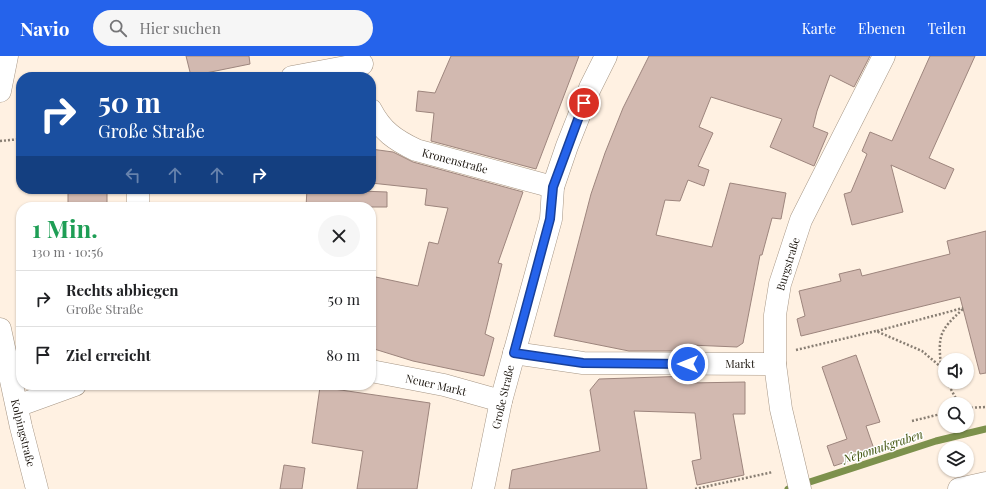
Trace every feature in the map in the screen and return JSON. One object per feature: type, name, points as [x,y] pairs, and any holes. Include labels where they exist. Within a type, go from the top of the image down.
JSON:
[{"type":"street","points":[[0,91],[7,56]]},
{"type":"street","name":"Große Straße","points":[[483,489],[501,401],[550,219],[553,187],[567,146],[606,56]]},
{"type":"street","name":"Burgstraße","points":[[800,489],[781,409],[775,364],[775,315],[780,284],[801,220],[884,56]]},
{"type":"street","points":[[324,72],[362,66]]},
{"type":"street","name":"Kronenstraße","points":[[376,120],[378,124],[397,140],[416,150],[553,187]]},
{"type":"street","name":"Kolpingstraße","points":[[0,329],[16,406],[38,489]]},
{"type":"street","name":"Markt","points":[[514,353],[583,363],[775,364]]},
{"type":"street","name":"Neuer Markt","points":[[376,372],[444,385],[501,401]]},
{"type":"street","points":[[16,406],[61,390]]},
{"type":"street","points":[[959,489],[986,483]]},
{"type":"path","points":[[0,141],[16,139]]},
{"type":"path","points":[[775,364],[794,351],[963,308],[945,327],[939,342],[940,353]]},
{"type":"path","points":[[876,331],[922,351],[938,364]]},
{"type":"path","points":[[974,408],[986,407]]},
{"type":"path","points":[[912,421],[938,415]]},
{"type":"path","points":[[695,489],[794,467]]},
{"type":"building","points":[[186,56],[249,56],[250,64],[211,72],[190,72]]},
{"type":"building","points":[[451,56],[579,56],[536,169],[431,141],[434,113],[416,111],[418,91],[435,93]]},
{"type":"building","points":[[649,56],[870,56],[854,87],[830,75],[813,127],[828,133],[814,166],[770,147],[782,119],[711,97],[699,127],[713,133],[698,166],[709,170],[704,186],[688,180],[680,201],[665,200],[656,235],[712,247],[730,183],[786,193],[781,219],[772,218],[762,255],[760,255],[743,343],[737,347],[690,345],[690,351],[629,351],[554,336],[591,194],[623,108]]},
{"type":"building","points":[[930,56],[975,56],[929,158],[954,169],[945,189],[891,165],[903,212],[852,225],[844,194],[851,192],[867,154],[862,151],[870,132],[892,141]]},
{"type":"building","points":[[376,150],[393,152],[413,162],[523,192],[498,263],[502,264],[485,334],[494,338],[484,376],[413,361],[376,350],[376,277],[418,286],[429,242],[438,244],[448,208],[425,205],[427,189],[376,184]]},
{"type":"building","points":[[376,192],[387,192],[387,207],[376,207],[376,202],[306,202],[307,194],[376,194]]},
{"type":"building","points":[[68,194],[107,194],[107,202],[68,202]]},
{"type":"building","points":[[986,231],[986,373],[980,374],[960,297],[801,336],[797,319],[805,316],[799,291],[841,281],[839,274],[860,269],[862,276],[950,254],[947,241]]},
{"type":"building","points":[[856,355],[880,422],[866,426],[875,452],[834,466],[827,446],[847,439],[822,367]]},
{"type":"building","points":[[690,376],[690,383],[745,382],[745,414],[733,414],[744,475],[697,485],[692,461],[701,459],[695,413],[634,411],[647,489],[509,489],[512,470],[600,451],[590,390],[599,379]]},
{"type":"building","points":[[320,390],[341,390],[430,403],[417,489],[357,489],[363,451],[312,443]]},
{"type":"building","points":[[284,465],[305,468],[302,489],[280,489]]},
{"type":"waterway","name":"Nepomukgraben","points":[[788,489],[936,441],[986,429]]},
{"type":"route","points":[[584,103],[553,187],[550,219],[514,353],[583,363],[629,365],[688,364]]}]
